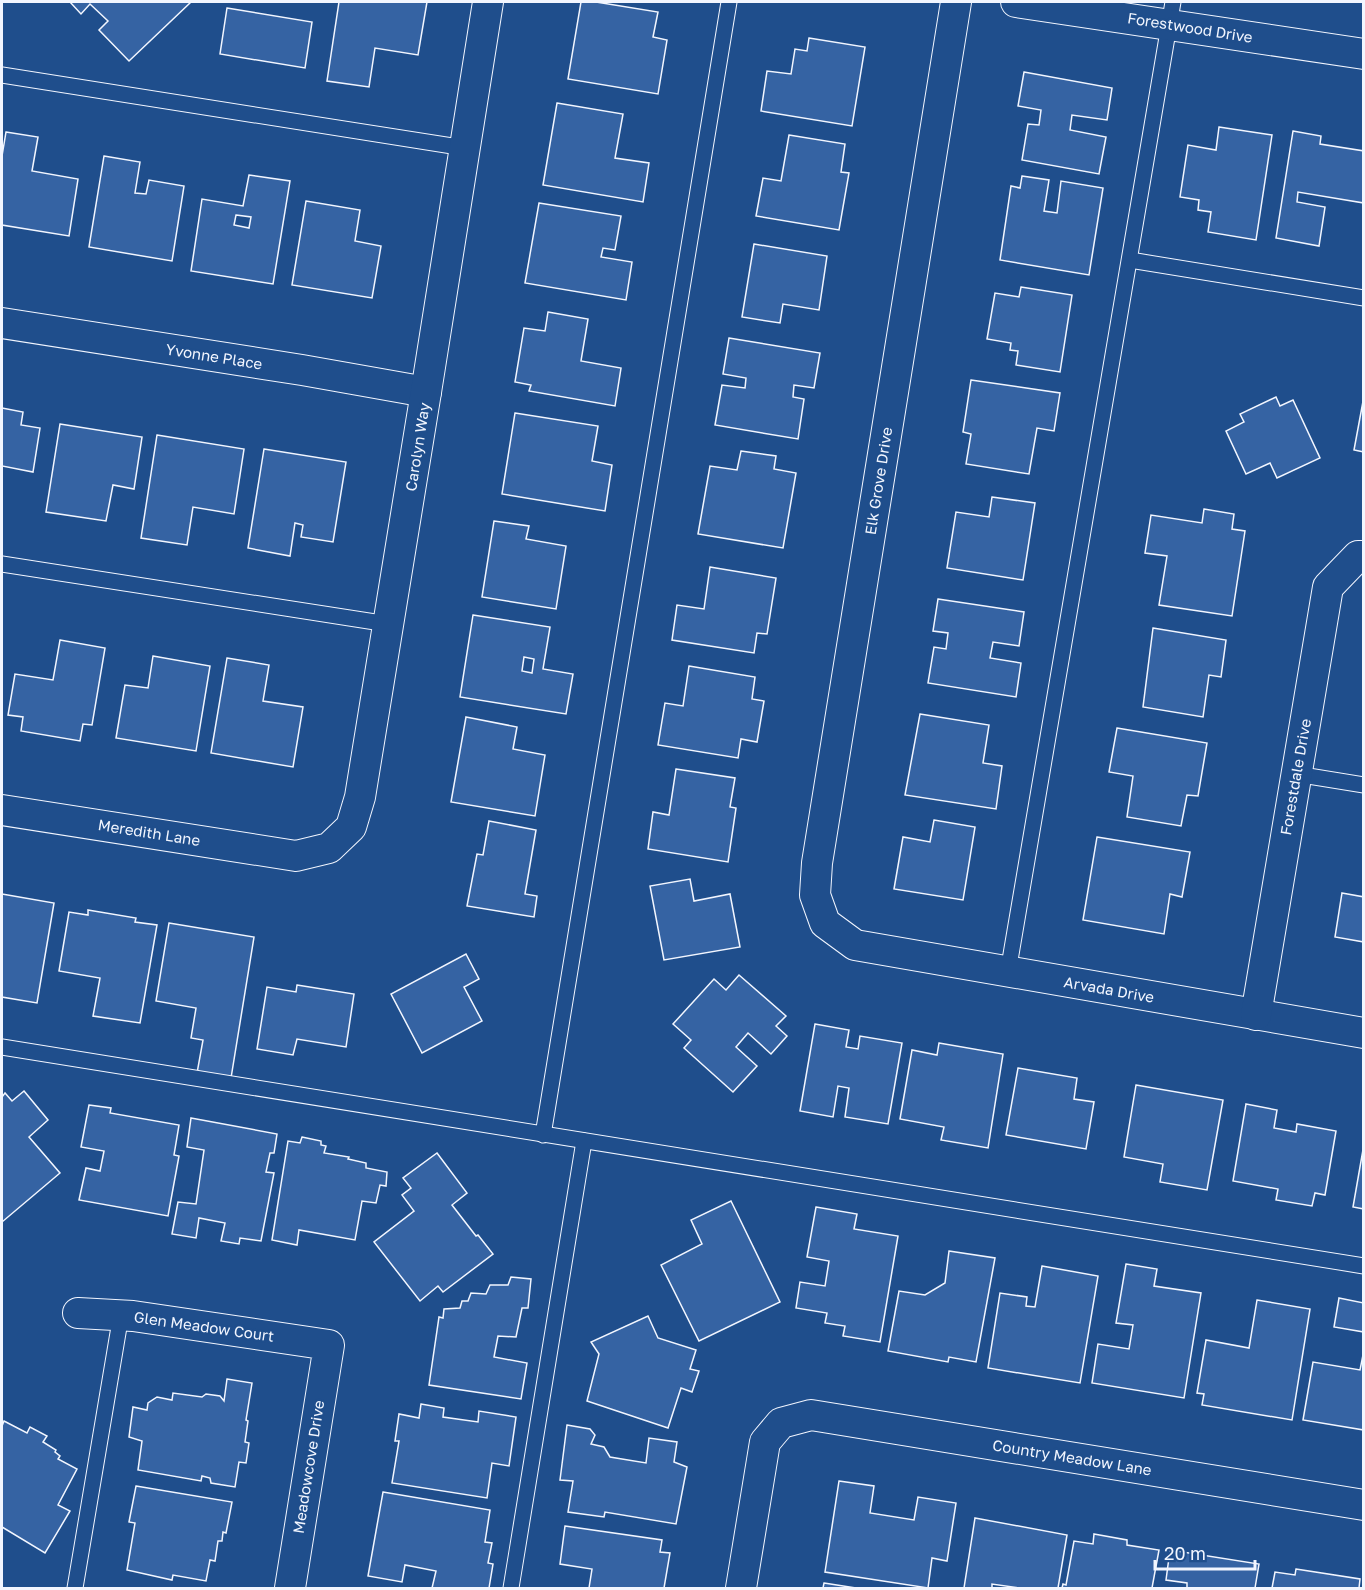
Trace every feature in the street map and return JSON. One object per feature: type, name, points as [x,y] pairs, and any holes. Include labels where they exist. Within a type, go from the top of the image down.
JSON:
[{"type":"street","name":"Carolyn Way","points":[[296,856],[329,848],[351,828],[360,797],[488,2]]},
{"type":"street","name":"Elk Grove Drive","points":[[855,945],[825,923],[815,895],[817,863],[956,2]]},
{"type":"street","name":"Forestwood Drive","points":[[1016,2],[1171,13],[1364,54]]},
{"type":"street","name":"Yvonne Place","points":[[2,323],[426,392]]},
{"type":"street","name":"Forestdale Drive","points":[[1256,1015],[1328,587],[1358,556],[1364,556]]},
{"type":"street","name":"Meredith Lane","points":[[2,810],[296,856]]},
{"type":"street","name":"Arvada Drive","points":[[855,945],[1364,1033]]},
{"type":"street","name":"Glen Meadow Court","points":[[78,1313],[122,1315],[329,1345]]},
{"type":"street","name":"Meadowcove Drive","points":[[290,1588],[329,1345]]},
{"type":"street","name":"Country Meadow Lane","points":[[741,1588],[765,1442],[781,1423],[811,1415],[1364,1505]]},
{"type":"lane","points":[[543,1135],[729,2]]},
{"type":"lane","points":[[1008,972],[1171,13]]},
{"type":"lane","points":[[2,75],[465,148]]},
{"type":"lane","points":[[1130,260],[1364,298]]},
{"type":"lane","points":[[2,564],[388,624]]},
{"type":"lane","points":[[1296,774],[1364,785]]},
{"type":"lane","points":[[2,1047],[1364,1266]]},
{"type":"lane","points":[[511,1588],[584,1141]]},
{"type":"lane","points":[[75,1588],[122,1315]]},
{"type":"building","points":[[70,2],[191,2],[129,61],[99,30],[108,21],[90,4],[81,14]]},
{"type":"building","points":[[339,2],[427,2],[418,55],[375,48],[369,87],[327,81]]},
{"type":"building","points":[[581,2],[596,2],[658,12],[653,37],[667,40],[658,94],[568,79]]},
{"type":"building","points":[[227,8],[312,22],[305,68],[220,54]]},
{"type":"building","points":[[809,38],[865,47],[852,126],[761,111],[767,71],[791,74],[795,49],[807,51]]},
{"type":"building","points":[[1024,72],[1112,88],[1107,120],[1072,115],[1070,130],[1106,137],[1099,174],[1022,160],[1028,124],[1039,125],[1041,110],[1018,106]]},
{"type":"building","points":[[557,103],[623,114],[615,158],[649,163],[643,202],[543,185]]},
{"type":"building","points":[[1219,127],[1272,135],[1256,240],[1208,232],[1211,212],[1198,210],[1199,200],[1180,197],[1188,145],[1216,150]]},
{"type":"building","points":[[1293,131],[1321,136],[1320,144],[1364,151],[1364,203],[1298,192],[1297,202],[1325,207],[1319,246],[1276,238]]},
{"type":"building","points":[[6,132],[38,137],[32,171],[78,179],[69,236],[2,225],[2,156]]},
{"type":"building","points":[[789,135],[845,144],[841,172],[849,173],[839,230],[756,216],[763,178],[781,181]]},
{"type":"building","points":[[104,156],[140,162],[135,193],[146,194],[149,180],[184,186],[172,261],[89,247]]},
{"type":"building","points":[[249,175],[290,181],[273,284],[191,271],[202,199],[243,206]],"holes":[[[236,215],[251,217],[249,228],[234,225]]]},
{"type":"building","points":[[1022,176],[1049,180],[1044,211],[1057,213],[1061,181],[1103,188],[1089,275],[1000,260],[1011,186],[1020,188]]},
{"type":"building","points":[[306,201],[360,210],[355,241],[381,246],[372,298],[292,285]]},
{"type":"building","points":[[539,203],[621,216],[615,250],[603,248],[601,257],[632,262],[626,300],[525,283]]},
{"type":"building","points":[[754,244],[827,256],[819,310],[783,304],[780,323],[742,317]]},
{"type":"building","points":[[1021,287],[1072,295],[1060,372],[1016,365],[1018,351],[1010,350],[1011,343],[987,339],[995,293],[1019,297]]},
{"type":"building","points":[[548,312],[588,319],[581,361],[621,368],[615,406],[529,391],[531,385],[515,382],[524,328],[545,331]]},
{"type":"building","points":[[729,338],[820,353],[814,388],[794,385],[793,397],[804,399],[798,439],[715,425],[722,385],[745,388],[746,378],[723,374]]},
{"type":"building","points":[[971,380],[1060,393],[1054,431],[1037,428],[1029,474],[966,464],[971,434],[963,432]]},
{"type":"building","points":[[1364,396],[1364,452],[1354,450]]},
{"type":"building","points":[[1276,397],[1280,406],[1293,400],[1320,458],[1277,478],[1270,463],[1246,474],[1226,431],[1244,422],[1240,414]]},
{"type":"building","points":[[2,408],[23,412],[21,425],[40,428],[33,472],[2,466]]},
{"type":"building","points":[[515,413],[598,426],[592,461],[612,465],[605,511],[502,494]]},
{"type":"building","points":[[60,424],[142,437],[134,489],[113,485],[106,521],[46,512]]},
{"type":"building","points":[[157,435],[244,449],[234,514],[193,507],[187,545],[141,538]]},
{"type":"building","points":[[264,449],[346,462],[333,542],[301,537],[303,525],[295,523],[290,556],[248,548]]},
{"type":"building","points":[[741,451],[776,456],[774,469],[796,473],[783,548],[698,534],[710,466],[737,470]]},
{"type":"building","points":[[992,497],[1035,503],[1023,580],[947,568],[956,512],[989,517]]},
{"type":"building","points":[[1204,509],[1234,514],[1232,529],[1245,531],[1232,616],[1159,605],[1167,556],[1145,553],[1151,515],[1202,523]]},
{"type":"building","points":[[494,521],[529,526],[526,539],[566,546],[556,609],[482,597]]},
{"type":"building","points":[[710,567],[776,578],[767,634],[757,633],[754,653],[672,640],[677,605],[704,609]]},
{"type":"building","points":[[938,599],[1024,612],[1019,646],[993,642],[990,658],[1021,663],[1016,697],[928,683],[934,647],[946,649],[948,633],[933,631]]},
{"type":"building","points":[[473,615],[550,627],[543,669],[573,674],[566,714],[460,697]],"holes":[[[524,657],[534,659],[532,673],[522,671]]]},
{"type":"building","points":[[1153,628],[1226,640],[1221,677],[1209,675],[1203,717],[1143,707]]},
{"type":"building","points":[[60,640],[105,648],[92,725],[83,724],[80,741],[21,731],[23,717],[8,715],[15,674],[53,680]]},
{"type":"building","points":[[153,656],[210,666],[196,751],[116,738],[125,685],[148,688]]},
{"type":"building","points":[[227,658],[269,665],[263,701],[303,707],[293,767],[211,753]]},
{"type":"building","points":[[689,666],[755,677],[752,699],[764,701],[757,742],[741,739],[738,758],[658,745],[665,703],[683,706]]},
{"type":"building","points":[[920,714],[989,725],[983,763],[1002,766],[996,809],[905,795]]},
{"type":"building","points":[[466,717],[517,727],[513,749],[545,755],[535,816],[451,802]]},
{"type":"building","points":[[1117,728],[1207,743],[1198,796],[1187,795],[1181,826],[1127,817],[1133,776],[1109,772]]},
{"type":"building","points":[[676,769],[735,778],[730,807],[736,808],[728,862],[648,849],[653,812],[669,815]]},
{"type":"building","points":[[934,820],[975,827],[963,900],[894,889],[903,837],[930,842]]},
{"type":"building","points":[[489,821],[536,830],[525,894],[537,896],[534,917],[467,906],[477,854],[483,855]]},
{"type":"building","points":[[1097,837],[1190,852],[1182,897],[1170,894],[1164,934],[1083,920]]},
{"type":"building","points":[[690,879],[694,901],[730,894],[740,947],[664,960],[650,886]]},
{"type":"building","points":[[1342,893],[1364,897],[1364,942],[1335,937]]},
{"type":"building","points":[[2,894],[54,903],[37,1003],[2,997]]},
{"type":"building","points":[[88,910],[136,918],[135,922],[157,925],[140,1023],[93,1016],[100,978],[59,971],[69,912],[88,915]]},
{"type":"building","points":[[169,923],[254,937],[231,1078],[197,1073],[203,1040],[191,1038],[196,1008],[156,1001]]},
{"type":"building","points":[[466,954],[479,979],[464,987],[482,1021],[422,1053],[391,994]]},
{"type":"building","points":[[739,975],[786,1016],[776,1026],[787,1036],[771,1054],[748,1033],[736,1047],[757,1066],[733,1092],[684,1048],[691,1040],[673,1024],[714,979],[726,990]]},
{"type":"building","points":[[297,985],[354,994],[346,1047],[297,1039],[293,1055],[257,1049],[267,987],[296,992]]},
{"type":"building","points":[[815,1024],[849,1030],[846,1047],[858,1049],[860,1036],[902,1043],[888,1124],[845,1117],[849,1088],[838,1086],[833,1117],[800,1111]]},
{"type":"building","points":[[939,1043],[1003,1054],[988,1148],[941,1140],[944,1127],[900,1119],[912,1050],[937,1055]]},
{"type":"building","points":[[1018,1068],[1077,1078],[1074,1099],[1094,1102],[1086,1149],[1006,1135]]},
{"type":"building","points":[[1136,1085],[1223,1100],[1207,1190],[1160,1182],[1163,1164],[1124,1157]]},
{"type":"building","points":[[24,1091],[48,1120],[29,1137],[60,1173],[2,1222],[2,1097],[5,1093],[12,1101]]},
{"type":"building","points":[[1246,1104],[1277,1110],[1274,1128],[1296,1132],[1297,1124],[1336,1131],[1325,1195],[1315,1193],[1312,1206],[1276,1200],[1278,1189],[1233,1181]]},
{"type":"building","points":[[89,1105],[111,1108],[110,1113],[179,1125],[174,1155],[179,1156],[168,1216],[79,1200],[86,1168],[100,1171],[104,1151],[81,1147]]},
{"type":"building","points":[[191,1118],[277,1134],[274,1153],[270,1153],[266,1172],[274,1173],[261,1241],[240,1238],[239,1244],[221,1241],[225,1223],[199,1218],[196,1238],[172,1234],[178,1202],[196,1204],[204,1150],[187,1147]]},
{"type":"building","points":[[302,1137],[321,1141],[321,1145],[326,1146],[324,1153],[349,1157],[348,1159],[366,1163],[366,1168],[387,1172],[386,1186],[380,1185],[376,1203],[362,1201],[355,1240],[299,1230],[297,1245],[272,1240],[288,1141],[300,1143]]},
{"type":"building","points":[[1364,1144],[1364,1209],[1353,1207]]},
{"type":"building","points":[[437,1153],[467,1193],[452,1205],[493,1254],[443,1292],[438,1286],[420,1301],[374,1242],[414,1211],[402,1195],[411,1188],[403,1178]]},
{"type":"building","points":[[731,1201],[780,1302],[699,1341],[661,1265],[702,1244],[691,1220]]},
{"type":"building","points":[[816,1207],[857,1214],[854,1229],[898,1236],[880,1342],[843,1336],[845,1326],[825,1323],[827,1313],[796,1308],[800,1282],[825,1286],[829,1261],[807,1257]]},
{"type":"building","points":[[949,1251],[995,1258],[976,1362],[949,1357],[948,1362],[888,1351],[899,1291],[925,1295],[945,1283]]},
{"type":"building","points":[[1126,1264],[1157,1269],[1154,1286],[1201,1293],[1184,1398],[1092,1383],[1098,1344],[1129,1349],[1133,1325],[1116,1323]]},
{"type":"building","points":[[1042,1266],[1098,1276],[1080,1383],[988,1368],[1000,1293],[1027,1297],[1026,1306],[1035,1307]]},
{"type":"building","points":[[511,1277],[531,1279],[528,1308],[522,1308],[516,1337],[498,1336],[494,1357],[527,1363],[521,1399],[429,1385],[439,1317],[443,1318],[444,1309],[460,1308],[462,1301],[468,1301],[471,1293],[486,1294],[490,1285],[508,1285]]},
{"type":"building","points":[[1339,1298],[1364,1303],[1364,1332],[1334,1327]]},
{"type":"building","points":[[1257,1300],[1310,1309],[1292,1420],[1202,1405],[1204,1394],[1197,1393],[1206,1340],[1249,1348]]},
{"type":"building","points":[[648,1316],[658,1338],[696,1350],[690,1369],[699,1371],[692,1392],[681,1388],[668,1428],[587,1401],[599,1354],[591,1342]]},
{"type":"building","points":[[1364,1350],[1364,1430],[1303,1420],[1313,1362],[1360,1370]]},
{"type":"building","points":[[227,1379],[252,1383],[246,1420],[248,1421],[245,1442],[249,1443],[246,1463],[239,1462],[235,1487],[211,1483],[210,1478],[202,1476],[201,1481],[138,1470],[142,1441],[129,1437],[133,1407],[147,1410],[148,1403],[157,1397],[172,1400],[173,1393],[202,1397],[206,1394],[220,1396],[224,1401]]},
{"type":"building","points":[[421,1404],[444,1408],[443,1417],[478,1422],[479,1411],[516,1417],[509,1466],[492,1463],[487,1498],[392,1483],[399,1441],[395,1441],[399,1414],[419,1418]]},
{"type":"building","points":[[4,1421],[27,1433],[30,1427],[47,1436],[43,1442],[56,1450],[55,1452],[60,1456],[58,1459],[77,1469],[58,1505],[70,1511],[45,1553],[2,1527],[2,1426]]},
{"type":"building","points":[[567,1425],[590,1429],[595,1435],[591,1444],[604,1447],[610,1457],[646,1463],[649,1438],[677,1442],[674,1462],[687,1467],[676,1524],[605,1512],[604,1517],[568,1512],[573,1481],[560,1480]]},
{"type":"building","points":[[839,1481],[874,1486],[870,1513],[914,1520],[918,1497],[956,1503],[947,1561],[932,1558],[928,1588],[825,1572]]},
{"type":"building","points":[[136,1486],[232,1502],[226,1533],[223,1532],[222,1541],[218,1541],[215,1561],[210,1560],[206,1581],[173,1575],[172,1580],[127,1570],[135,1523],[129,1522]]},
{"type":"building","points":[[383,1492],[490,1510],[485,1542],[492,1543],[488,1563],[493,1564],[489,1588],[432,1588],[436,1571],[405,1565],[402,1582],[368,1576]]},
{"type":"building","points":[[975,1518],[1067,1535],[1058,1588],[1019,1588],[992,1584],[992,1588],[964,1588]]},
{"type":"building","points":[[565,1526],[662,1540],[660,1552],[670,1553],[664,1588],[589,1588],[592,1569],[560,1564]]},
{"type":"building","points":[[1094,1534],[1127,1540],[1127,1545],[1159,1550],[1152,1588],[1062,1588],[1063,1584],[1066,1585],[1074,1541],[1093,1544]]},
{"type":"building","points":[[1170,1550],[1259,1564],[1255,1588],[1187,1588],[1187,1583],[1166,1580]]},
{"type":"building","points":[[1296,1569],[1360,1579],[1359,1588],[1272,1588],[1275,1572],[1295,1575]]},
{"type":"building","points":[[824,1583],[856,1588],[823,1588]]}]
